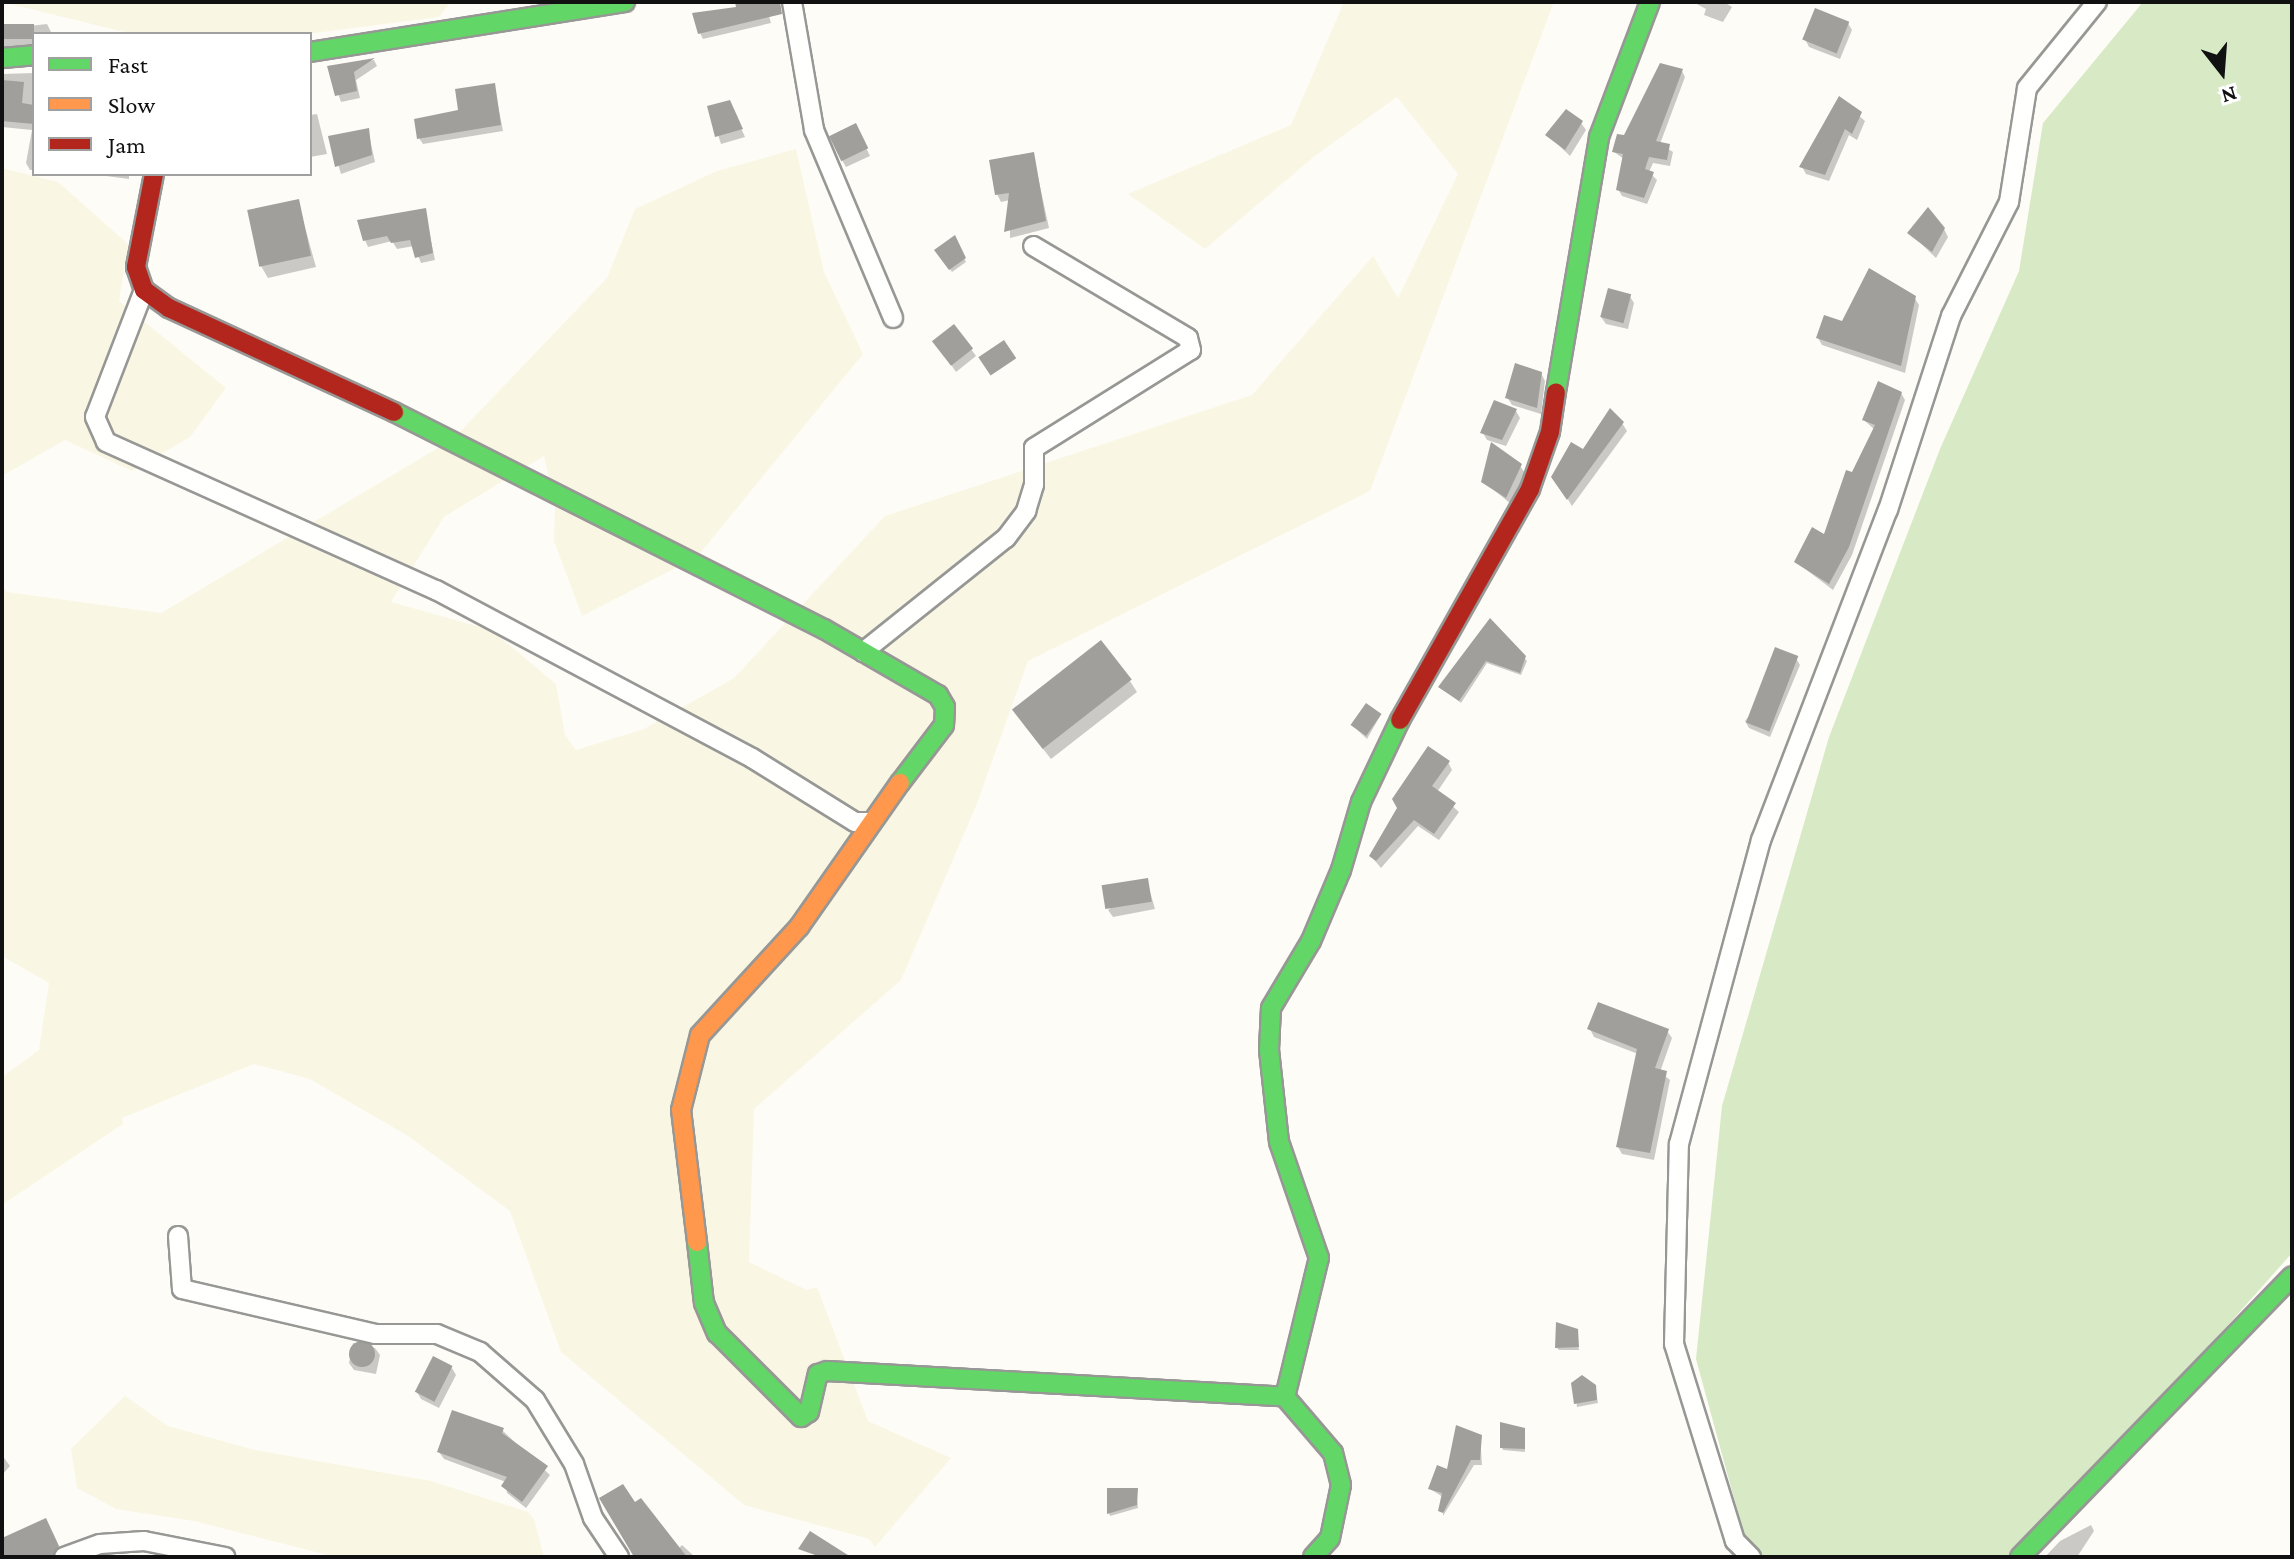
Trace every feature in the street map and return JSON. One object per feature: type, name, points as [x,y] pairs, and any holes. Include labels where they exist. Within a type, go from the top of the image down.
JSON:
[{"type":"street","points":[[312,52],[625,2]]},
{"type":"street","points":[[792,2],[814,130],[893,318]]},
{"type":"street","points":[[1285,1397],[1319,1258],[1279,1142],[1269,1050],[1271,1008],[1311,941],[1341,870],[1361,802],[1418,683],[1530,489],[1550,432],[1599,137],[1650,2]]},
{"type":"street","points":[[1751,1557],[1735,1541],[1674,1344],[1679,1144],[1761,840],[1888,510],[1951,316],[2009,202],[2027,88],[2097,2]]},
{"type":"street","points":[[2,58],[32,55]]},
{"type":"street","points":[[154,176],[136,267],[144,290],[169,308],[484,454],[863,652],[938,695],[945,707],[944,725],[870,822],[799,927],[700,1035],[681,1110],[704,1303],[717,1333],[801,1417],[809,1412],[818,1374],[827,1371],[1285,1397],[1333,1453],[1341,1485],[1330,1538],[1313,1557]]},
{"type":"street","points":[[863,652],[1006,538],[1026,511],[1034,485],[1034,448],[1191,350],[1188,338],[1033,246]]},
{"type":"street","points":[[144,290],[95,417],[106,442],[436,590],[752,758],[855,822],[870,822]]},
{"type":"street","points":[[178,1236],[182,1289],[375,1334],[437,1334],[480,1352],[535,1400],[574,1464],[593,1518],[619,1557]]},
{"type":"street","points":[[2020,1557],[2292,1276]]},
{"type":"street","points":[[64,1557],[100,1544],[144,1541],[225,1557]]},
{"type":"shaded area","points":[[2,2],[451,2],[439,17],[312,33],[124,32]]},
{"type":"shaded area","points":[[1344,2],[1554,2],[1370,491],[1028,661],[976,806],[901,980],[754,1109],[749,1262],[807,1290],[817,1287],[868,1421],[951,1458],[875,1547],[869,1539],[744,1505],[561,1352],[510,1211],[408,1136],[310,1079],[254,1064],[122,1118],[123,1124],[2,1205],[2,1077],[39,1050],[49,983],[2,956],[2,586],[7,592],[161,613],[453,439],[607,278],[635,209],[717,171],[796,149],[824,272],[863,354],[697,557],[582,616],[554,541],[555,504],[544,456],[444,517],[391,602],[491,630],[556,684],[565,735],[576,750],[644,729],[734,678],[885,516],[1252,395],[1373,256],[1398,298],[1458,174],[1397,97],[1316,155],[1205,249],[1128,194],[1291,125]]},
{"type":"shaded area","points":[[2,168],[58,182],[128,244],[119,301],[226,388],[190,437],[132,471],[65,440],[2,476]]},
{"type":"shaded area","points":[[125,1396],[168,1426],[255,1450],[431,1481],[528,1512],[534,1519],[544,1557],[335,1557],[194,1521],[116,1509],[77,1488],[71,1449]]},
{"type":"green space","points":[[2143,2],[2292,2],[2292,1253],[2022,1557],[1750,1557],[1696,1359],[1722,1106],[1829,737],[1940,449],[2019,271],[2043,123]]},
{"type":"building","points":[[735,2],[780,2],[782,14],[698,34],[692,13],[736,7]]},
{"type":"building","points":[[1815,8],[1849,22],[1837,53],[1802,40]]},
{"type":"building","points":[[2,24],[34,24],[32,39],[2,39]]},
{"type":"building","points":[[375,58],[354,72],[357,91],[335,96],[327,66]]},
{"type":"building","points":[[1660,63],[1683,69],[1656,141],[1670,144],[1667,160],[1649,157],[1645,169],[1654,172],[1644,198],[1616,190],[1623,154],[1612,152],[1617,134],[1624,135]]},
{"type":"building","points":[[2,80],[24,82],[22,103],[32,105],[32,124],[2,121]]},
{"type":"building","points":[[495,83],[501,125],[417,139],[414,119],[458,110],[455,89]]},
{"type":"building","points":[[1839,96],[1862,112],[1852,134],[1845,129],[1825,175],[1799,167]]},
{"type":"building","points":[[730,100],[743,129],[715,137],[707,106]]},
{"type":"building","points":[[1566,109],[1583,121],[1565,150],[1545,135]]},
{"type":"building","points":[[856,123],[868,148],[841,161],[829,136]]},
{"type":"building","points":[[369,128],[372,155],[335,167],[328,136]]},
{"type":"building","points":[[1034,152],[1046,221],[1004,232],[1009,193],[995,195],[989,160]]},
{"type":"building","points":[[299,199],[311,256],[259,267],[247,210]]},
{"type":"building","points":[[1928,207],[1945,228],[1932,252],[1907,233]]},
{"type":"building","points":[[426,208],[433,253],[415,258],[410,240],[391,243],[387,236],[363,241],[357,220]]},
{"type":"building","points":[[955,235],[966,258],[949,270],[934,250]]},
{"type":"building","points":[[1869,268],[1916,296],[1901,366],[1816,338],[1824,315],[1842,321]]},
{"type":"building","points":[[1608,288],[1631,294],[1623,323],[1600,317]]},
{"type":"building","points":[[954,324],[973,348],[951,366],[932,341]]},
{"type":"building","points":[[1004,340],[1016,358],[991,376],[978,357]]},
{"type":"building","points":[[1515,363],[1542,372],[1537,408],[1505,398]]},
{"type":"building","points":[[1878,381],[1902,392],[1849,547],[1829,584],[1794,562],[1812,527],[1824,534],[1846,470],[1852,472],[1875,425],[1862,420]]},
{"type":"building","points":[[1494,400],[1517,409],[1502,440],[1480,433]]},
{"type":"building","points":[[1610,408],[1624,422],[1567,500],[1551,477],[1571,442],[1583,449]]},
{"type":"building","points":[[1491,442],[1522,464],[1506,498],[1481,482]]},
{"type":"building","points":[[1490,618],[1526,656],[1520,673],[1486,661],[1459,701],[1438,687]]},
{"type":"building","points":[[1101,640],[1132,679],[1043,749],[1012,710]]},
{"type":"building","points":[[1775,647],[1798,656],[1769,732],[1746,723]]},
{"type":"building","points":[[1366,703],[1382,714],[1366,736],[1351,725]]},
{"type":"building","points":[[1428,746],[1450,761],[1432,786],[1456,803],[1434,834],[1414,820],[1376,861],[1369,856],[1397,808],[1392,799]]},
{"type":"building","points":[[1148,878],[1152,902],[1105,909],[1102,885]]},
{"type":"building","points":[[1598,1002],[1669,1029],[1655,1068],[1667,1071],[1650,1153],[1616,1147],[1637,1049],[1587,1029]]},
{"type":"building","points":[[1556,1322],[1578,1329],[1579,1347],[1555,1348]]},
{"type":"building","points":[[362,1341],[371,1345],[375,1354],[371,1363],[362,1367],[353,1363],[349,1354],[353,1345]]},
{"type":"building","points":[[433,1356],[453,1366],[434,1402],[415,1392]]},
{"type":"building","points":[[1582,1375],[1596,1385],[1597,1400],[1574,1404],[1571,1383]]},
{"type":"building","points":[[452,1410],[504,1428],[502,1433],[548,1466],[522,1502],[501,1486],[507,1477],[437,1452]]},
{"type":"building","points":[[1500,1422],[1525,1428],[1525,1449],[1500,1448]]},
{"type":"building","points":[[1456,1425],[1482,1435],[1480,1460],[1471,1460],[1443,1513],[1438,1511],[1442,1493],[1428,1489],[1437,1465],[1447,1469]]},
{"type":"building","points":[[623,1484],[635,1502],[641,1498],[687,1557],[634,1557],[599,1498]]},
{"type":"building","points":[[1107,1488],[1138,1488],[1137,1505],[1107,1514]]},
{"type":"building","points":[[46,1518],[59,1546],[52,1557],[2,1557],[2,1538]]},
{"type":"building","points":[[810,1531],[851,1557],[821,1557],[798,1549]]},
{"type":"traffic: fast","points":[[312,52],[625,2]]},
{"type":"traffic: fast","points":[[1556,392],[1599,137],[1650,2]]},
{"type":"traffic: fast","points":[[2,58],[32,55]]},
{"type":"traffic: fast","points":[[394,412],[824,629],[938,695],[945,707],[944,725],[900,783]]},
{"type":"traffic: fast","points":[[1313,1557],[1330,1538],[1341,1485],[1333,1453],[1285,1397],[1319,1258],[1279,1142],[1269,1050],[1271,1008],[1311,941],[1341,870],[1361,802],[1400,720]]},
{"type":"traffic: fast","points":[[697,1242],[704,1303],[717,1333],[801,1417],[809,1412],[818,1374],[827,1371],[1285,1397]]},
{"type":"traffic: fast","points":[[2020,1557],[2292,1276]]},
{"type":"traffic: slow","points":[[697,1242],[681,1110],[700,1035],[799,927],[900,783]]},
{"type":"traffic: jam","points":[[154,176],[136,267],[144,290],[169,308],[394,412]]},
{"type":"traffic: jam","points":[[1400,720],[1530,489],[1550,432],[1556,392]]}]
